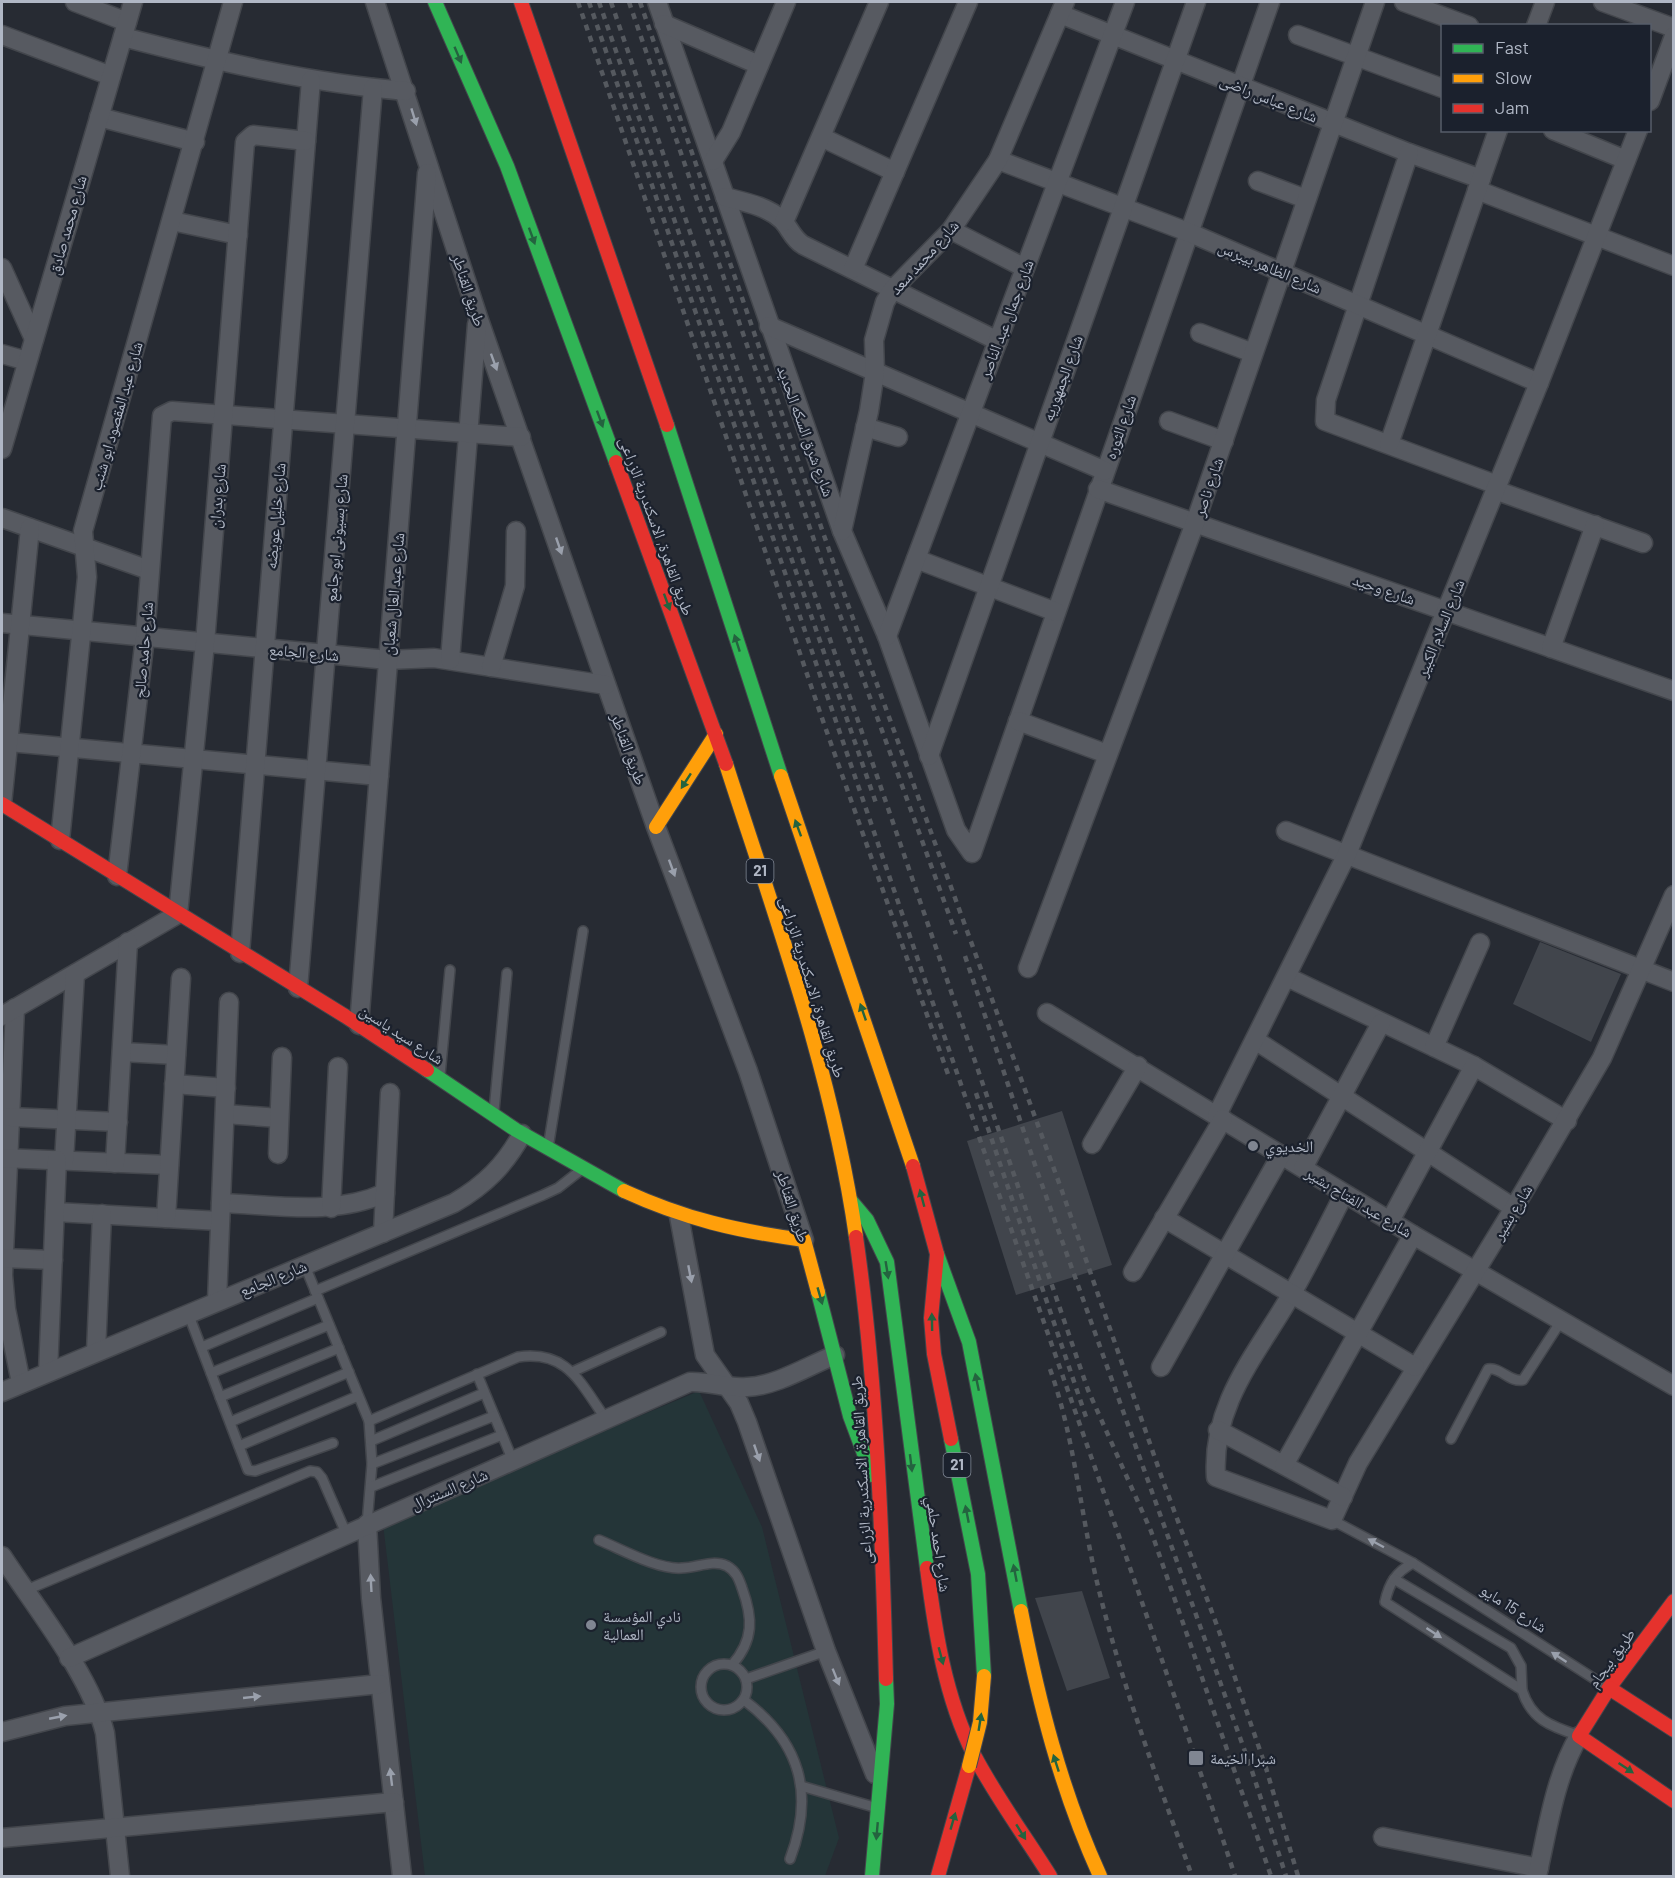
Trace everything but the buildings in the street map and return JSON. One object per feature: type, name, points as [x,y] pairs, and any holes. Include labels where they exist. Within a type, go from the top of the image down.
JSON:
[{"type":"main road","name":"طريق القاهرة, الاسكندرية الزراعى","points":[[435,2],[507,166],[716,734],[802,1000],[829,1100],[851,1201],[866,1305],[881,1496],[887,1704],[872,1876]]},
{"type":"main road","name":"21","points":[[521,2],[661,406],[790,804],[864,1013],[908,1147],[937,1254],[931,1318],[934,1354],[978,1574],[984,1676],[980,1722],[938,1876]]},
{"type":"main road","points":[[656,827],[716,734]]},
{"type":"main road","name":"شارع سيد ياسين","points":[[2,804],[359,1025],[522,1134],[623,1192],[679,1216],[753,1236],[804,1240]]},
{"type":"main road","name":"شارع احمد حلمي","points":[[851,1201],[867,1220],[887,1262],[926,1575],[936,1638],[950,1690],[974,1754],[1050,1876]]},
{"type":"main road","name":"طريق القناطر","points":[[804,1240],[850,1416],[881,1496]]},
{"type":"main road","points":[[937,1254],[969,1342],[1037,1695],[1055,1761],[1077,1826],[1100,1876]]},
{"type":"main road","name":"طريق بيجام","points":[[1579,1736],[1609,1688],[1672,1606]]},
{"type":"main road","name":"شارع 15 مايو","points":[[1609,1688],[1674,1730]]},
{"type":"main road","points":[[1579,1736],[1672,1798]]},
{"type":"street","points":[[75,2],[125,29],[217,61],[311,80],[406,91]]},
{"type":"street","name":"شارع محمد صادق","points":[[2,449],[133,2]]},
{"type":"street","name":"شارع عبد المقصود ابو شنب","points":[[60,840],[87,577],[83,531],[233,2]]},
{"type":"street","name":"طريق القناطر","points":[[375,2],[406,91],[478,317],[656,827],[748,1071],[804,1240]]},
{"type":"street","name":"شارع شرق السكه الحديد","points":[[657,2],[842,531],[887,636],[959,838],[972,853]]},
{"type":"street","points":[[713,161],[731,132],[786,2]]},
{"type":"street","points":[[784,222],[879,2]]},
{"type":"street","points":[[853,269],[968,2]]},
{"type":"street","name":"شارع جمال عبد الناصر","points":[[887,636],[1125,2]]},
{"type":"street","name":"شارع الجمهوريه","points":[[929,756],[1196,2]]},
{"type":"street","name":"شارع الثوره","points":[[972,853],[1270,2]]},
{"type":"street","name":"شارع ناصر","points":[[1028,968],[1107,754],[1196,524],[1375,2]]},
{"type":"street","points":[[1404,2],[1464,24]]},
{"type":"street","points":[[1537,24],[1545,2]]},
{"type":"street","points":[[1612,3],[1674,28]]},
{"type":"street","name":"شارع عباس راضى","points":[[1062,8],[1112,35],[1409,153],[1597,236],[1674,266]]},
{"type":"street","name":"شارع محمد سعد","points":[[842,531],[875,372],[874,340],[878,321],[892,289],[951,230],[998,160],[1062,8]]},
{"type":"street","points":[[664,24],[759,64]]},
{"type":"street","points":[[2,35],[111,76]]},
{"type":"street","points":[[1299,35],[1441,87]]},
{"type":"street","points":[[1651,94],[1674,36]]},
{"type":"street","name":"شارع خليل عويضه","points":[[240,953],[311,80]]},
{"type":"street","name":"شارع بسيونى ابو جامع","points":[[298,988],[373,88]]},
{"type":"street","points":[[99,117],[195,142]]},
{"type":"street","points":[[1389,444],[1497,132]]},
{"type":"street","points":[[1558,132],[1626,160]]},
{"type":"street","name":"شارع السلام الكبير","points":[[1133,1272],[1220,1117],[1347,854],[1447,611],[1637,132]]},
{"type":"street","name":"شارع بدران","points":[[178,914],[195,759],[247,139],[257,135],[306,141]]},
{"type":"street","points":[[821,137],[895,172]]},
{"type":"street","points":[[1409,153],[1323,414],[1325,422],[1389,444],[1643,543]]},
{"type":"street","name":"شارع الظاهر بيبرس","points":[[998,160],[1188,232],[1539,382]]},
{"type":"street","name":"شارع عبد العال شعبان","points":[[359,1025],[428,163]]},
{"type":"street","points":[[1258,181],[1306,199]]},
{"type":"street","points":[[725,197],[764,209],[784,222],[797,241],[998,341]]},
{"type":"street","points":[[172,221],[238,235]]},
{"type":"street","points":[[951,230],[1025,268]]},
{"type":"street","points":[[2,268],[34,339]]},
{"type":"street","points":[[450,660],[478,317]]},
{"type":"street","points":[[769,326],[1105,471]]},
{"type":"street","points":[[1200,333],[1253,353]]},
{"type":"street","points":[[2,354],[27,362]]},
{"type":"street","name":"شارع حامد صالح","points":[[117,876],[145,637],[162,416],[172,411],[224,415]]},
{"type":"street","points":[[224,415],[521,437]]},
{"type":"street","points":[[1169,421],[1224,441]]},
{"type":"street","points":[[865,427],[898,437]]},
{"type":"street","name":"شارع وحيد","points":[[1098,489],[1674,691]]},
{"type":"street","points":[[2,518],[149,570]]},
{"type":"street","points":[[1551,648],[1595,525]]},
{"type":"street","points":[[2,804],[30,528]]},
{"type":"street","points":[[492,667],[517,577],[516,531]]},
{"type":"street","points":[[916,559],[1056,612]]},
{"type":"street","name":"شارع الجامع","points":[[2,623],[388,660],[419,658],[450,660],[606,685]]},
{"type":"street","points":[[1018,721],[1107,754]]},
{"type":"street","points":[[9,742],[379,776]]},
{"type":"street","points":[[1286,831],[1674,982]]},
{"type":"street","name":"شارع بشير","points":[[1332,1520],[1358,1463],[1567,1121],[1602,1058],[1643,970],[1674,895]]},
{"type":"street","points":[[21,1383],[6,1309],[3,1258],[5,1158],[10,1118],[8,1012],[178,914]]},
{"type":"street","points":[[115,1163],[128,942]]},
{"type":"street","points":[[1434,1047],[1480,943]]},
{"type":"street","points":[[48,1372],[55,1212],[66,1120],[75,974]]},
{"type":"street","points":[[1287,977],[1474,1066],[1567,1121]]},
{"type":"street","points":[[166,1218],[181,978]]},
{"type":"street","points":[[217,1301],[229,1002]]},
{"type":"street","name":"شارع عبد الفتاح بشير","points":[[1047,1013],[1138,1066],[1344,1194],[1674,1386]]},
{"type":"street","points":[[1303,1168],[1381,1023]]},
{"type":"street","points":[[1256,1040],[1514,1208]]},
{"type":"street","points":[[122,1052],[176,1055]]},
{"type":"street","points":[[278,1154],[282,1057]]},
{"type":"street","points":[[1092,1144],[1138,1066]]},
{"type":"street","points":[[1390,1221],[1474,1066]]},
{"type":"street","points":[[332,1208],[338,1067]]},
{"type":"street","points":[[174,1084],[226,1088]]},
{"type":"street","points":[[383,1233],[390,1094]]},
{"type":"street","points":[[225,1114],[279,1118]]},
{"type":"street","points":[[10,1118],[118,1122]]},
{"type":"street","name":"شارع الجامع","points":[[2,1392],[454,1203],[476,1190],[495,1174],[511,1154],[522,1134]]},
{"type":"street","points":[[1161,1367],[1281,1155]]},
{"type":"street","points":[[5,1158],[169,1166]]},
{"type":"street","points":[[55,1212],[166,1218],[221,1212],[332,1208],[351,1205],[385,1193]]},
{"type":"street","points":[[1332,1520],[1216,1477],[1218,1430],[1234,1389],[1291,1294],[1344,1194]]},
{"type":"street","points":[[96,1352],[102,1214]]},
{"type":"street","points":[[679,1216],[705,1355],[729,1387],[747,1422],[826,1651],[880,1786]]},
{"type":"street","points":[[1164,1218],[1415,1367]]},
{"type":"street","points":[[1284,1465],[1413,1235]]},
{"type":"street","points":[[3,1258],[53,1260]]},
{"type":"street","name":"شارع السنترال","points":[[69,1658],[690,1382],[709,1381],[729,1387],[762,1386],[835,1355]]},
{"type":"street","points":[[1218,1430],[1343,1497]]},
{"type":"street","points":[[367,1524],[380,1684],[402,1876]]},
{"type":"street","points":[[2,1556],[69,1658],[99,1712],[105,1733],[120,1876]]},
{"type":"street","points":[[2,1732],[64,1716],[380,1684]]},
{"type":"street","points":[[1383,1837],[1538,1872],[1558,1782],[1566,1758],[1579,1736]]},
{"type":"street","points":[[2,1838],[394,1802]]},
{"type":"lane","points":[[548,1149],[583,931]]},
{"type":"lane","points":[[439,1078],[450,970]]},
{"type":"lane","points":[[493,1115],[507,973]]},
{"type":"lane","points":[[202,1347],[558,1188],[583,1169]]},
{"type":"lane","points":[[305,1266],[369,1421],[372,1464],[367,1524]]},
{"type":"lane","points":[[188,1313],[247,1467],[253,1472],[333,1443]]},
{"type":"lane","points":[[1451,1439],[1488,1369],[1494,1369],[1516,1381],[1523,1380],[1561,1321]]},
{"type":"lane","points":[[211,1372],[329,1325]]},
{"type":"lane","points":[[572,1372],[661,1332]]},
{"type":"lane","points":[[220,1398],[339,1348]]},
{"type":"lane","points":[[369,1421],[518,1357],[537,1354],[557,1360],[572,1372],[606,1419]]},
{"type":"lane","points":[[230,1422],[349,1372]]},
{"type":"lane","points":[[477,1374],[513,1461]]},
{"type":"lane","points":[[371,1441],[484,1393]]},
{"type":"lane","points":[[239,1446],[358,1396]]},
{"type":"lane","points":[[372,1464],[494,1416]]},
{"type":"lane","points":[[371,1487],[502,1435]]},
{"type":"lane","points":[[24,1591],[310,1471],[317,1472],[322,1478],[346,1533]]},
{"type":"lane","name":"شارع 15 مايو","points":[[1332,1520],[1413,1563],[1609,1688]]},
{"type":"lane","points":[[599,1540],[671,1568],[680,1569],[711,1563],[730,1568],[738,1577],[751,1622],[746,1645],[732,1665]]},
{"type":"lane","points":[[1413,1563],[1400,1570],[1385,1602],[1522,1690]]},
{"type":"lane","points":[[1394,1579],[1510,1648],[1521,1666],[1522,1690],[1528,1706],[1543,1723],[1579,1736]]},
{"type":"lane","points":[[746,1679],[826,1651]]},
{"type":"lane","points":[[718,1664],[732,1665],[746,1679],[747,1693],[744,1700],[733,1709],[719,1710],[707,1703],[700,1691],[706,1671],[718,1664]]},
{"type":"lane","points":[[744,1700],[765,1717],[784,1739],[796,1762],[801,1786],[802,1816],[790,1859]]},
{"type":"lane","points":[[801,1786],[878,1808]]},
{"type":"shaded area","name":"نادي المؤسسة العمالية","points":[[699,1391],[762,1527],[839,1838],[825,1876],[425,1876],[383,1524]]},
{"type":"railway","points":[[578,2],[823,721],[949,1077]]},
{"type":"railway","points":[[589,2],[1235,1876]]},
{"type":"railway","points":[[599,2],[877,806]]},
{"type":"railway","points":[[611,2],[1088,1390],[1151,1531],[1271,1876]]},
{"type":"railway","points":[[629,2],[836,604],[956,934]]},
{"type":"railway","points":[[640,2],[847,602],[1062,1191],[1163,1481],[1219,1631],[1266,1768],[1298,1876]]},
{"type":"railway","points":[[965,956],[1036,1168],[1252,1771],[1286,1876]]},
{"type":"railway","points":[[976,1093],[1086,1417]]},
{"type":"railway","points":[[1050,1369],[1065,1420],[1090,1552],[1116,1654],[1192,1876]]},
{"type":"traffic: fast","points":[[435,2],[507,166],[616,462]]},
{"type":"traffic: fast","points":[[667,425],[781,776]]},
{"type":"traffic: fast","points":[[427,1070],[516,1130],[624,1191]]},
{"type":"traffic: fast","points":[[851,1201],[867,1220],[887,1262],[927,1568]]},
{"type":"traffic: fast","points":[[937,1254],[969,1342],[1021,1611]]},
{"type":"traffic: fast","points":[[818,1292],[850,1416],[872,1475]]},
{"type":"traffic: fast","points":[[951,1439],[978,1574],[984,1676]]},
{"type":"traffic: fast","points":[[872,1876],[887,1704],[886,1679]]},
{"type":"traffic: slow","points":[[656,827],[716,734]]},
{"type":"traffic: slow","points":[[726,764],[783,939],[818,1057],[846,1177],[856,1237]]},
{"type":"traffic: slow","points":[[781,776],[913,1166]]},
{"type":"traffic: slow","points":[[624,1191],[646,1201],[712,1223],[804,1240],[818,1292]]},
{"type":"traffic: slow","points":[[1021,1611],[1035,1679],[1053,1746],[1074,1811],[1100,1876]]},
{"type":"traffic: slow","points":[[969,1766],[980,1722],[984,1676]]},
{"type":"traffic: jam","points":[[521,2],[667,425]]},
{"type":"traffic: jam","points":[[616,462],[726,764]]},
{"type":"traffic: jam","points":[[2,804],[345,1016],[427,1070]]},
{"type":"traffic: jam","points":[[913,1166],[937,1254],[931,1318],[934,1354],[951,1439]]},
{"type":"traffic: jam","points":[[856,1237],[874,1402],[886,1679]]},
{"type":"traffic: jam","points":[[927,1568],[948,1687],[964,1733],[992,1786],[1050,1876]]},
{"type":"traffic: jam","points":[[1674,1601],[1609,1688],[1579,1736],[1674,1801]]},
{"type":"traffic: jam","points":[[1609,1688],[1674,1730]]},
{"type":"traffic: jam","points":[[938,1876],[969,1766]]},
{"type":"place","name":"الخديوي","points":[[1253,1146]]},
{"type":"place","name":"نادي المؤسسة العمالية","points":[[591,1625]]},
{"type":"place","name":"شبرا الخيمة","points":[[1196,1758]]}]
